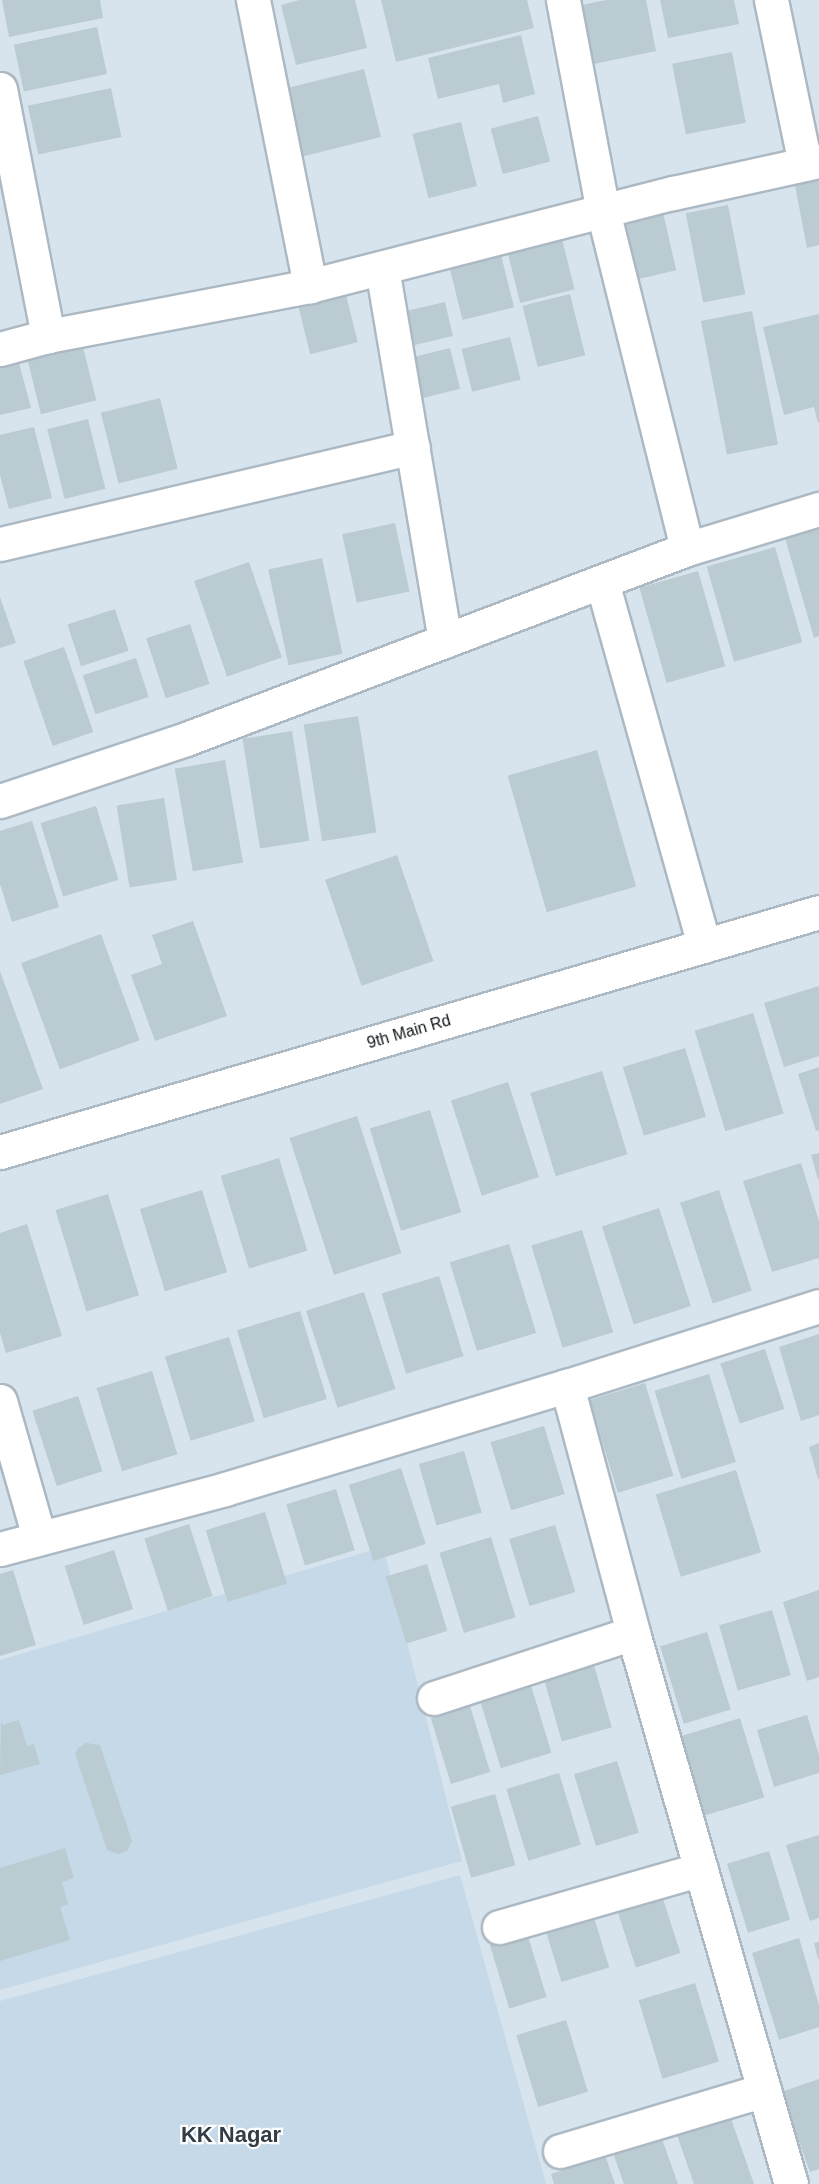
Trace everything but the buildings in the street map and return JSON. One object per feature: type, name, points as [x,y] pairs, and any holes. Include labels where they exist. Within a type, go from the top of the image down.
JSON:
[{"type":"street","points":[[253,0],[310,286]]},
{"type":"street","points":[[563,0],[603,211],[687,549]]},
{"type":"street","points":[[0,349],[48,336],[310,286],[603,211],[812,163],[771,0]]},
{"type":"street","points":[[0,89],[48,336]]},
{"type":"street","points":[[382,268],[445,641]]},
{"type":"street","points":[[0,544],[412,447]]},
{"type":"street","points":[[0,801],[186,739],[687,549],[819,509]]},
{"type":"street","points":[[602,582],[704,946]]},
{"type":"street","name":"9th Main Rd","points":[[0,1152],[819,912]]},
{"type":"street","points":[[0,1549],[225,1490],[567,1386],[819,1305]]},
{"type":"street","points":[[567,1386],[633,1633],[791,2184]]},
{"type":"street","points":[[0,1401],[39,1537]]},
{"type":"street","points":[[434,1698],[633,1633]]},
{"type":"street","points":[[499,1927],[701,1869]]},
{"type":"street","points":[[560,2151],[764,2090]]},
{"type":"shaded area","points":[[383,1547],[462,1861],[0,1990],[0,1660]]},
{"type":"shaded area","points":[[460,1875],[546,2184],[0,2184],[0,2001]]},
{"type":"district","name":"KK Nagar","points":[[231,2135]]}]
